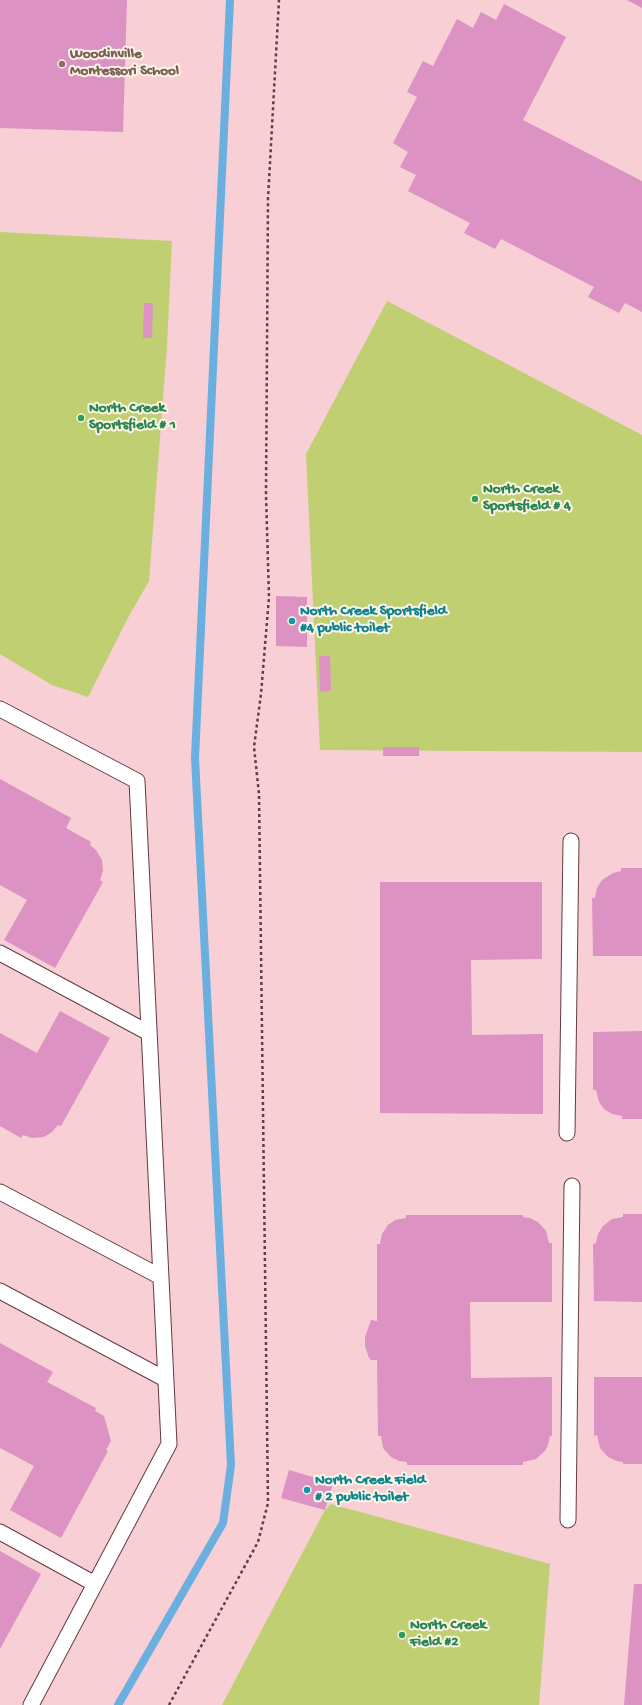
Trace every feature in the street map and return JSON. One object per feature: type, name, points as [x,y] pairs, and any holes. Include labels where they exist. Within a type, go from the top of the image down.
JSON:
[{"type":"lane","points":[[0,709],[137,782],[169,1444],[30,1705]]},
{"type":"lane","points":[[567,1133],[570,841]]},
{"type":"lane","points":[[0,953],[149,1033]]},
{"type":"lane","points":[[568,1520],[572,1186]]},
{"type":"lane","points":[[0,1192],[161,1277]]},
{"type":"lane","points":[[0,1291],[165,1379]]},
{"type":"lane","points":[[0,1532],[95,1584]]},
{"type":"path","points":[[169,1705],[258,1542],[268,1503],[259,794],[254,747],[261,694],[268,597],[266,495],[268,199],[279,0]]},
{"type":"shaded area","points":[[0,0],[642,0],[642,1705],[0,1705]]},
{"type":"green space","name":"North Creek Sportsfield # 1","points":[[0,232],[172,241],[167,346],[149,581],[130,614],[88,697],[52,685],[0,654]]},
{"type":"green space","name":"North Creek Sportsfield # 4","points":[[387,301],[642,435],[642,752],[320,750],[306,454]]},
{"type":"green space","name":"North Creek Field #2","points":[[331,1504],[550,1564],[539,1705],[222,1705],[325,1510]]},
{"type":"building","name":"Woodinville Montessori School","points":[[0,0],[127,0],[123,132],[0,128]]},
{"type":"building","points":[[627,0],[642,0],[642,8]]},
{"type":"building","points":[[504,4],[566,37],[523,120],[642,181],[642,312],[625,303],[619,313],[588,297],[594,287],[501,239],[495,249],[464,233],[470,223],[408,191],[416,175],[400,167],[408,152],[393,143],[417,97],[407,92],[423,61],[433,66],[457,19],[473,28],[481,12],[496,20]]},
{"type":"building","points":[[144,303],[153,303],[152,338],[143,338]]},
{"type":"building","name":"North Creek Sportsfield #4 public toilet","points":[[276,596],[307,597],[307,647],[276,646]]},
{"type":"building","points":[[319,656],[330,656],[331,691],[320,692]]},
{"type":"building","points":[[383,747],[419,747],[419,756],[383,756]]},
{"type":"building","points":[[0,779],[71,818],[66,828],[91,842],[90,845],[96,850],[102,860],[103,871],[100,880],[103,882],[55,968],[4,940],[27,900],[0,885]]},
{"type":"building","points":[[621,868],[642,868],[642,956],[593,956],[592,898],[595,898],[597,888],[602,880],[613,873],[621,871]]},
{"type":"building","points":[[380,882],[542,882],[542,959],[471,960],[472,1035],[543,1034],[543,1114],[380,1113]]},
{"type":"building","points":[[60,1011],[110,1038],[61,1126],[58,1125],[52,1132],[44,1137],[32,1138],[23,1135],[21,1138],[0,1126],[0,1033],[37,1053]]},
{"type":"building","points":[[642,1031],[642,1119],[622,1119],[622,1116],[612,1114],[604,1109],[599,1102],[596,1090],[593,1090],[593,1032]]},
{"type":"building","points":[[623,1214],[642,1214],[642,1302],[594,1301],[593,1244],[596,1243],[598,1234],[603,1226],[612,1219],[623,1217]]},
{"type":"building","points":[[406,1215],[523,1215],[523,1217],[530,1218],[538,1222],[546,1231],[549,1243],[552,1243],[552,1302],[470,1302],[471,1378],[552,1377],[552,1436],[550,1436],[545,1451],[536,1459],[523,1462],[523,1465],[407,1465],[407,1462],[399,1461],[391,1457],[383,1448],[381,1436],[378,1436],[377,1360],[371,1360],[369,1358],[365,1346],[365,1337],[371,1320],[377,1321],[377,1244],[380,1244],[382,1234],[388,1225],[395,1220],[406,1218]]},
{"type":"building","points":[[0,1343],[53,1372],[47,1382],[96,1408],[95,1411],[104,1416],[111,1441],[106,1450],[108,1451],[61,1538],[10,1510],[34,1466],[0,1448]]},
{"type":"building","points":[[594,1377],[642,1377],[642,1464],[623,1464],[623,1462],[608,1457],[600,1448],[597,1435],[594,1436]]},
{"type":"building","name":"North Creek Field # 2 public toilet","points":[[289,1470],[333,1483],[325,1510],[281,1498]]},
{"type":"building","points":[[0,1551],[41,1574],[0,1649]]},
{"type":"building","points":[[634,1584],[642,1584],[642,1705],[624,1705]]},
{"type":"waterway","points":[[118,1705],[223,1523],[231,1465],[195,758],[230,0]]},
{"type":"place","name":"Woodinville Montessori School","points":[[62,64]]},
{"type":"place","name":"North Creek Sportsfield # 1","points":[[81,418]]},
{"type":"place","name":"North Creek Sportsfield # 4","points":[[475,499]]},
{"type":"place","name":"North Creek Sportsfield #4 public toilet","points":[[292,621]]},
{"type":"place","name":"North Creek Field # 2 public toilet","points":[[307,1490]]},
{"type":"place","name":"North Creek Field #2","points":[[402,1635]]}]
